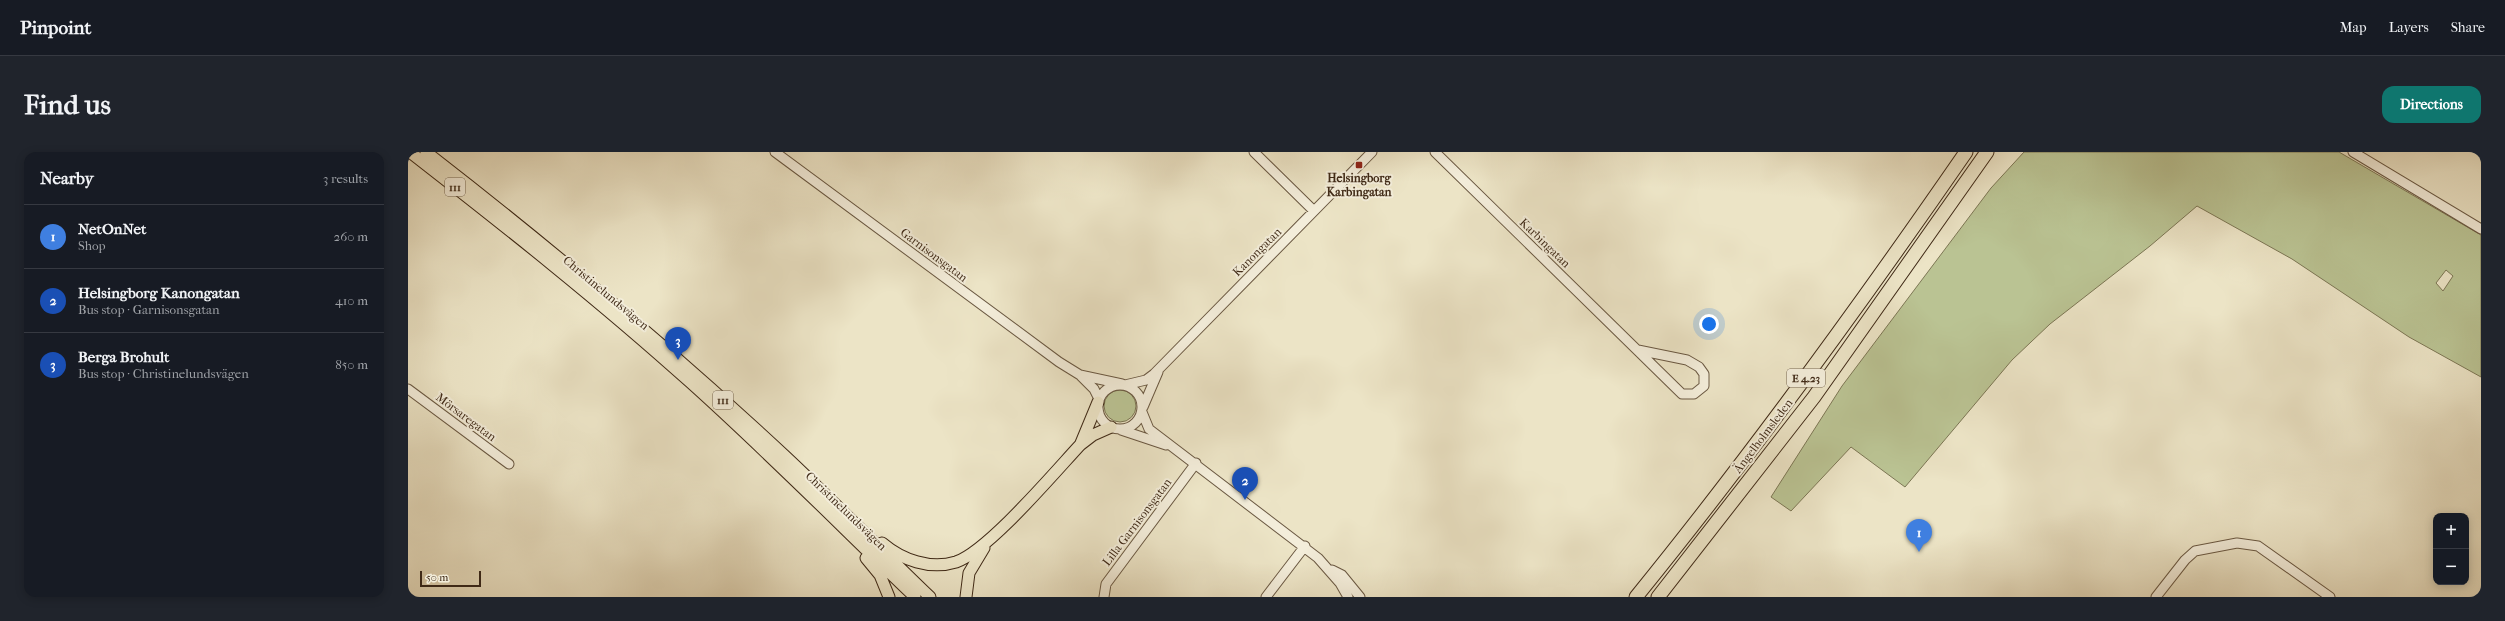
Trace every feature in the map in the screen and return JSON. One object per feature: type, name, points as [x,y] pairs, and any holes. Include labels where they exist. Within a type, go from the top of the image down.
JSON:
[{"type":"highway","name":"Ängelholmsleden","points":[[1637,597],[1678,546],[1810,373],[1966,152]]},
{"type":"highway","name":"E 4.23","points":[[1962,186],[1987,152]]},
{"type":"highway","points":[[1962,186],[1996,152]]},
{"type":"highway","name":"Ängelholmsleden","points":[[1658,597],[1814,397],[1962,186]]},
{"type":"highway","points":[[1662,597],[1673,578]]},
{"type":"main road","name":"Christinelundsvägen","points":[[410,152],[513,232],[683,376],[832,515],[915,597]]},
{"type":"main road","name":"Christinelundsvägen","points":[[426,152],[507,214],[637,324],[814,484],[930,597]]},
{"type":"main road","points":[[1080,445],[1099,400]]},
{"type":"main road","points":[[966,597],[969,573],[978,555],[992,537],[1080,445],[1093,435],[1114,428]]},
{"type":"main road","points":[[814,484],[887,547],[913,561],[939,565],[958,561],[992,537]]},
{"type":"main road","points":[[832,515],[877,572],[889,597]]},
{"type":"street","name":"Garnisonsgatan","points":[[775,152],[1036,346],[1080,375],[1094,389],[1099,400]]},
{"type":"street","points":[[1254,152],[1314,211]]},
{"type":"street","name":"Kanongatan","points":[[1123,385],[1146,380],[1159,369],[1372,152]]},
{"type":"street","name":"Karbingatan","points":[[1435,152],[1682,394],[1694,394],[1704,386],[1704,374],[1692,362],[1638,350]]},
{"type":"street","points":[[2353,152],[2481,229]]},
{"type":"street","name":"Kanongatan","points":[[1142,410],[1159,369]]},
{"type":"street","name":"Garnisonsgatan","points":[[1080,375],[1123,385]]},
{"type":"street","points":[[1178,450],[1146,437],[1114,428],[1099,414],[1099,400],[1110,387],[1123,385],[1138,393],[1142,410],[1149,428],[1305,546],[1326,566],[1348,597]]},
{"type":"street","name":"Mörsaregatan","points":[[408,389],[509,464]]},
{"type":"street","points":[[1114,428],[1132,426],[1142,410]]},
{"type":"street","name":"Lilla Garnisonsgatan","points":[[1104,597],[1106,584],[1196,464]]},
{"type":"street","points":[[2156,597],[2185,560],[2195,551],[2237,543],[2258,546],[2330,597]]},
{"type":"street","points":[[1266,597],[1305,546]]},
{"type":"street","points":[[1326,566],[1342,575],[1360,597]]},
{"type":"green space","points":[[2024,152],[2339,152],[2481,235],[2481,377],[2409,337],[2292,259],[2197,206],[2150,246],[2050,324],[2012,360],[1905,487],[1851,447],[1791,511],[1771,497],[1842,386],[1991,188]],"holes":[[[2446,270],[2453,276],[2443,291],[2436,283]]]},
{"type":"green space","points":[[1117,390],[1123,390],[1133,397],[1136,406],[1135,412],[1129,419],[1123,422],[1117,422],[1107,415],[1104,409],[1104,403],[1111,393]]},
{"type":"place","name":"Helsingborg Karbingatan","points":[[1359,165]]},
{"type":"place","name":"Berga Brohult","points":[[678,360]]},
{"type":"place","name":"Helsingborg Kanongatan","points":[[1245,500]]},
{"type":"place","name":"NetOnNet","points":[[1919,552]]}]
